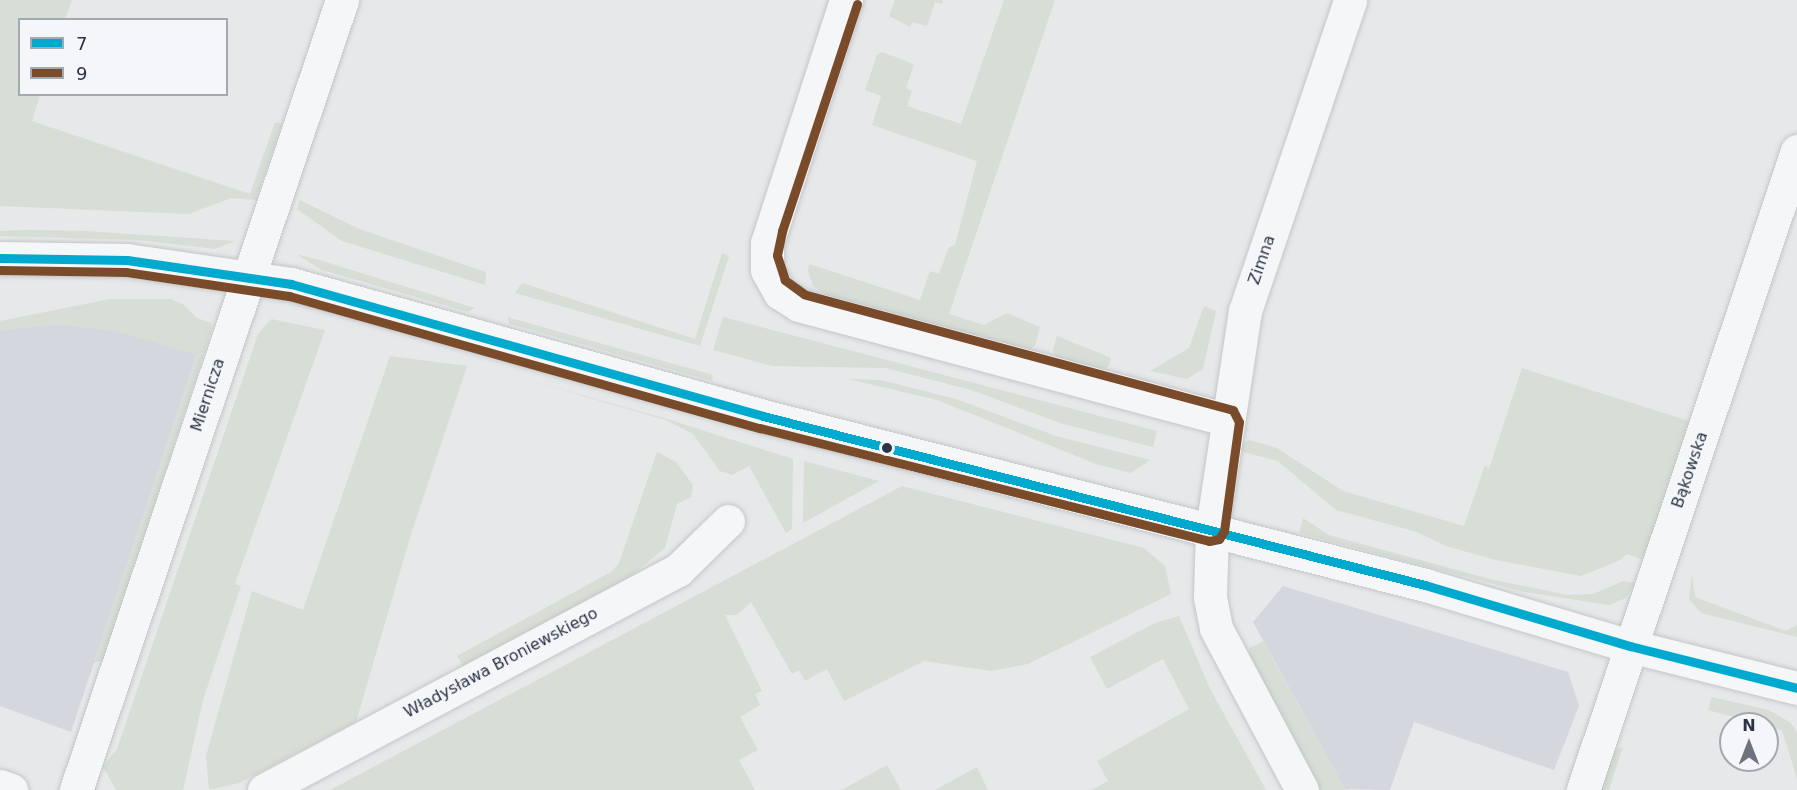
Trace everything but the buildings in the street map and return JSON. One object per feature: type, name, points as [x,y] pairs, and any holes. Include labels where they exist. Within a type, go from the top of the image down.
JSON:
[{"type":"street","name":"Miernicza","points":[[76,790],[342,0]]},
{"type":"street","points":[[846,0],[770,228],[765,256],[772,281],[780,292],[799,305],[1227,420]]},
{"type":"street","name":"Zimna","points":[[1212,529],[1227,420],[1250,296],[1350,0]]},
{"type":"street","name":"Bąkowska","points":[[1583,790],[1797,151]]},
{"type":"street","points":[[0,258],[127,260],[249,276],[340,296],[763,416],[1425,585],[1630,646],[1797,688]]},
{"type":"street","name":"Władysława Broniewskiego","points":[[264,790],[678,570],[728,521]]},
{"type":"street","points":[[1212,529],[1210,597],[1216,628],[1302,790]]},
{"type":"street","points":[[0,786],[11,790]]},
{"type":"shaded area","points":[[0,0],[72,0],[65,18],[18,18],[18,96],[40,96],[32,121],[250,194],[275,122],[282,124],[256,200],[231,198],[189,214],[0,206]]},
{"type":"shaded area","points":[[895,0],[943,0],[942,4],[935,2],[927,26],[912,22],[910,27],[889,16]]},
{"type":"shaded area","points":[[1004,0],[1055,0],[949,314],[984,325],[1007,313],[1040,327],[1035,346],[1028,350],[828,296],[813,286],[808,271],[809,264],[920,300],[930,271],[939,274],[949,247],[955,245],[977,161],[872,125],[881,96],[865,90],[877,55],[882,52],[914,65],[906,88],[912,91],[907,106],[961,124]]},
{"type":"shaded area","points":[[300,200],[359,229],[486,272],[485,285],[342,241],[297,209]]},
{"type":"shaded area","points":[[0,231],[86,231],[235,241],[215,249],[139,240],[0,236]]},
{"type":"shaded area","points":[[722,253],[729,256],[700,346],[515,293],[522,283],[695,339]]},
{"type":"shaded area","points":[[296,254],[475,308],[468,312],[322,270]]},
{"type":"shaded area","points":[[110,299],[171,299],[184,305],[197,318],[211,323],[212,329],[104,660],[94,663],[197,355],[112,330],[57,324],[0,330],[0,321]]},
{"type":"shaded area","points":[[1204,306],[1216,311],[1203,369],[1187,379],[1150,371],[1189,348]]},
{"type":"shaded area","points":[[507,317],[713,375],[712,381],[510,324]]},
{"type":"shaded area","points":[[723,317],[1157,431],[1153,447],[1063,424],[971,390],[886,368],[772,366],[713,350]]},
{"type":"shaded area","points":[[271,319],[325,330],[235,584],[241,586],[203,700],[183,790],[116,790],[103,767],[117,749],[258,334]]},
{"type":"shaded area","points":[[57,324],[112,330],[197,354],[71,732],[0,706],[0,330]]},
{"type":"shaded area","points":[[1057,336],[1111,358],[1109,366],[1102,371],[1056,358],[1053,350]]},
{"type":"shaded area","points":[[390,356],[467,366],[411,534],[356,722],[239,783],[209,790],[206,756],[252,591],[303,610]]},
{"type":"shaded area","points":[[485,368],[667,419],[793,459],[792,529],[786,533],[749,466],[732,475],[720,471],[693,434],[666,420]]},
{"type":"shaded area","points":[[1522,368],[1692,422],[1643,560],[1627,554],[1618,561],[1581,576],[1496,560],[1446,546],[1417,532],[1336,510],[1278,461],[1240,451],[1241,445],[1249,440],[1277,448],[1343,491],[1464,526],[1485,465],[1489,469]]},
{"type":"shaded area","points":[[848,379],[880,380],[956,399],[1056,436],[1150,460],[1131,473],[1096,464],[937,400]]},
{"type":"shaded area","points":[[657,452],[676,462],[693,485],[691,497],[677,504],[665,548],[627,579],[463,666],[457,656],[611,572],[619,563]]},
{"type":"shaded area","points":[[804,461],[879,481],[803,523]]},
{"type":"shaded area","points":[[902,486],[1144,548],[1165,566],[1171,594],[1028,664],[991,671],[924,661],[844,701],[827,669],[805,681],[799,670],[792,674],[751,602],[737,615],[725,615],[762,691],[755,694],[760,705],[740,717],[758,750],[739,760],[755,790],[330,790]]},
{"type":"shaded area","points":[[1303,518],[1329,535],[1490,579],[1567,595],[1593,594],[1623,581],[1635,583],[1626,598],[1609,605],[1524,592],[1299,533]]},
{"type":"shaded area","points":[[1692,575],[1695,597],[1786,631],[1797,625],[1797,637],[1701,613],[1689,599]]},
{"type":"shaded area","points":[[1283,586],[1568,672],[1579,706],[1554,770],[1414,722],[1390,790],[1345,789],[1253,622]]},
{"type":"shaded area","points":[[1179,616],[1210,689],[1266,790],[1092,790],[1108,781],[1097,761],[1189,709],[1163,659],[1107,689],[1090,657],[1155,623]]},
{"type":"shaded area","points":[[1263,641],[1345,789],[1348,790],[1318,790],[1247,660],[1250,648]]},
{"type":"shaded area","points":[[1712,697],[1772,712],[1719,713],[1708,710]]},
{"type":"shaded area","points":[[1779,716],[1790,722],[1797,732],[1797,779],[1782,730],[1779,729]]},
{"type":"shaded area","points":[[1623,747],[1609,790],[1598,790],[1611,751]]},
{"type":"shaded area","points":[[887,765],[901,790],[841,790]]},
{"type":"shaded area","points":[[977,767],[988,790],[935,790]]},
{"type":"transit line","name":"9","points":[[0,270],[126,272],[289,296],[760,428],[1209,541],[1219,539],[1224,531],[1239,422],[1233,410],[804,294],[785,280],[777,255],[782,231],[857,4]]},
{"type":"transit line","name":"7","points":[[0,258],[127,260],[291,284],[763,416],[1425,585],[1630,646],[1797,688]]}]
